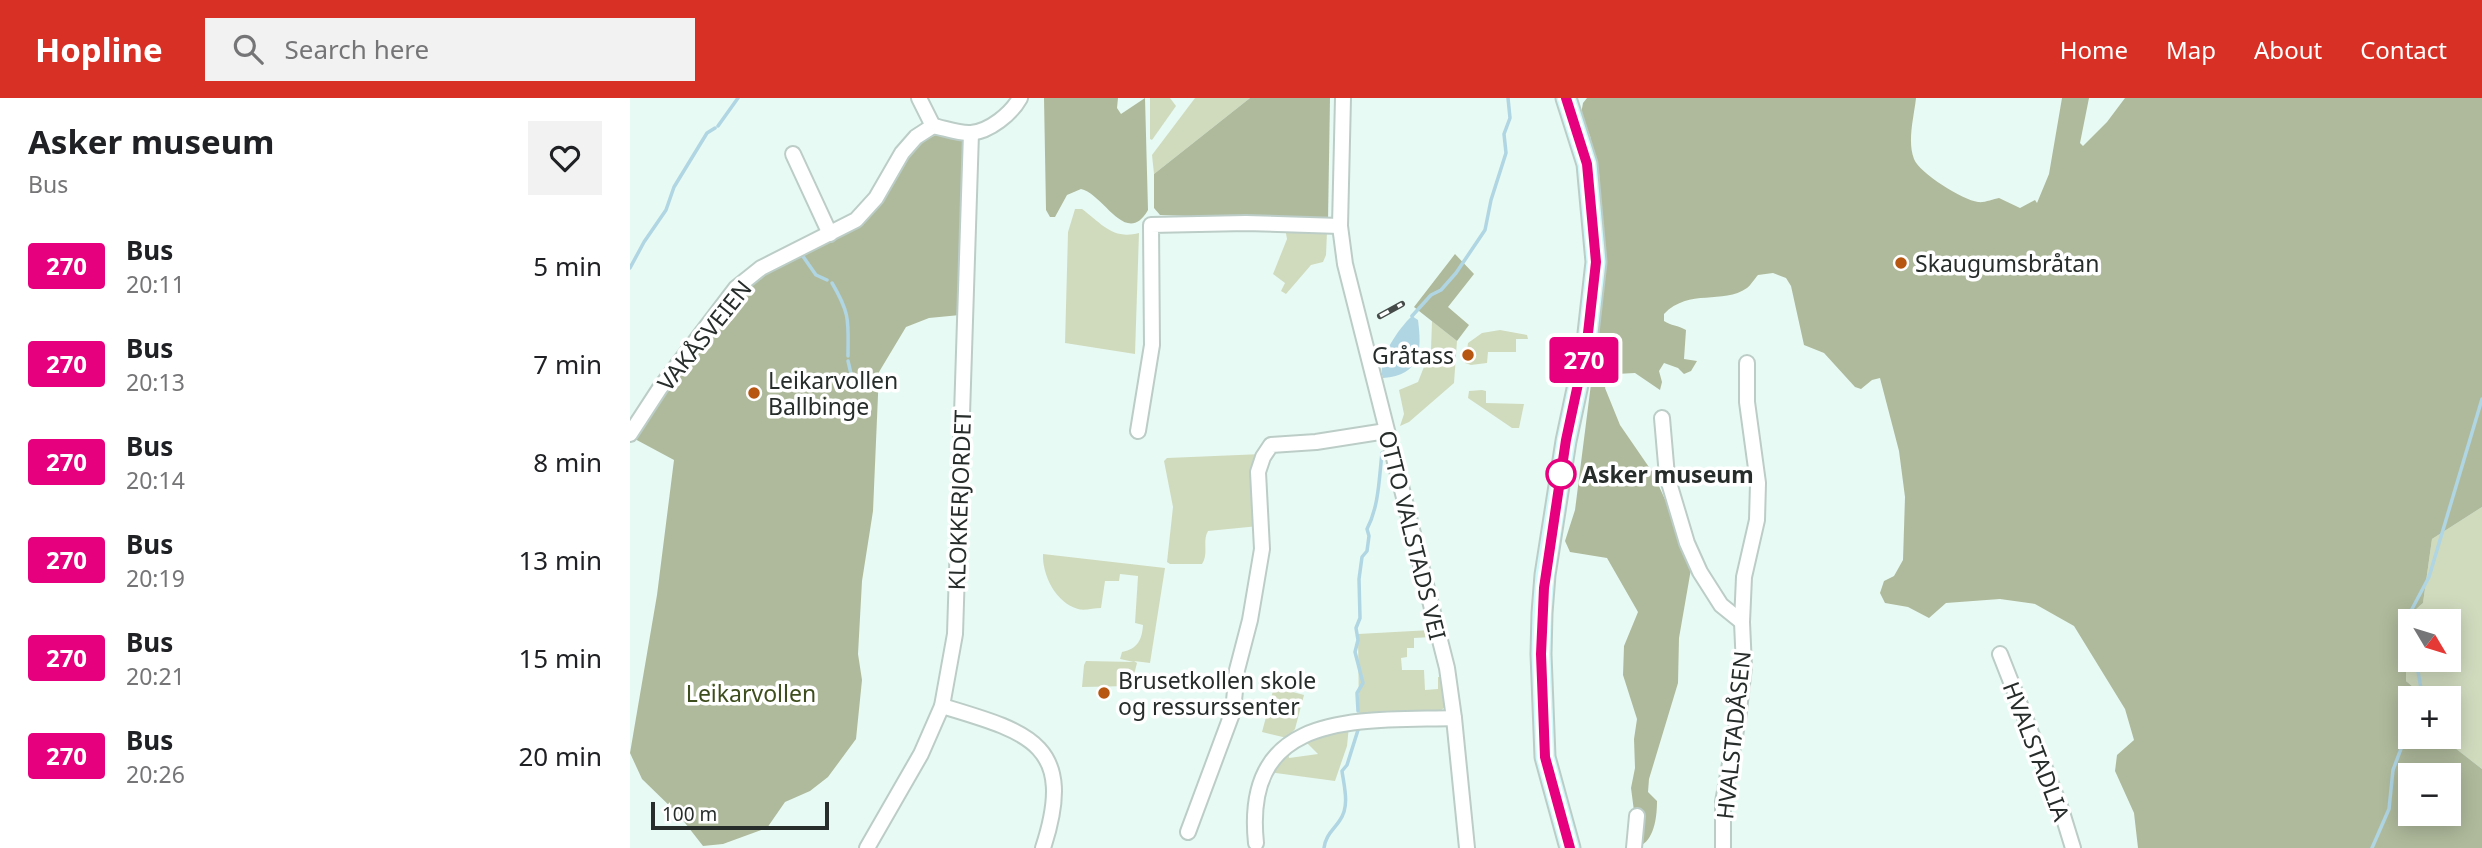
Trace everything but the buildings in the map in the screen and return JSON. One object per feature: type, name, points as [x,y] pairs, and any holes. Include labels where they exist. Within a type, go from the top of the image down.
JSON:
[{"type":"main road","points":[[1566,98],[1587,164],[1596,262],[1587,342],[1566,440],[1544,588],[1541,654],[1545,757],[1570,848]]},
{"type":"street","points":[[919,98],[933,126],[971,133],[1001,120],[1020,98]]},
{"type":"street","name":"OTTO VALSTADS VEI","points":[[1343,98],[1340,226],[1345,264],[1447,668],[1467,848]]},
{"type":"street","name":"VAKÅSVEIEN","points":[[630,434],[647,406],[736,288],[761,268],[856,220],[876,198],[902,153],[916,137],[933,126]]},
{"type":"street","name":"KLOKKERJORDET","points":[[867,848],[918,762],[942,706],[955,634],[971,133]]},
{"type":"street","points":[[793,154],[830,234]]},
{"type":"street","points":[[1138,431],[1152,345],[1151,225],[1247,223],[1340,226]]},
{"type":"street","name":"HVALSTADÅSEN","points":[[1723,848],[1723,802],[1743,678],[1744,577],[1756,520],[1758,483],[1748,421],[1747,363]]},
{"type":"street","name":"HVALSTADÅSEN","points":[[1662,418],[1667,476],[1688,543],[1700,572],[1721,605],[1742,622]]},
{"type":"street","points":[[1188,832],[1233,711],[1237,670],[1250,620],[1262,549],[1258,472],[1263,457],[1271,445],[1316,442],[1386,431]]},
{"type":"street","name":"HVALSTADLIA","points":[[2000,654],[2061,809],[2073,848]]},
{"type":"street","points":[[942,706],[1002,724],[1029,739],[1039,749],[1048,763],[1055,798],[1043,848]]},
{"type":"street","points":[[1256,843],[1254,817],[1260,784],[1270,762],[1287,745],[1309,733],[1336,725],[1363,721],[1454,719]]},
{"type":"street","points":[[1634,848],[1637,816]]},
{"type":"green space","points":[[1044,98],[1118,98],[1117,108],[1121,114],[1145,98],[1148,210],[1140,220],[1131,223],[1123,221],[1090,193],[1081,189],[1067,195],[1055,217],[1050,217],[1046,210]]},
{"type":"green space","points":[[1150,98],[1170,98],[1176,106],[1152,140],[1150,139]]},
{"type":"green space","points":[[1195,98],[1250,98],[1154,174],[1152,155]]},
{"type":"green space","points":[[1250,98],[1330,98],[1328,221],[1160,215],[1154,208],[1154,174]]},
{"type":"green space","points":[[1587,98],[1916,98],[1911,145],[1918,165],[1942,185],[1971,200],[1980,202],[1999,198],[2020,208],[2035,200],[2037,203],[2049,174],[2062,98],[2089,98],[2080,143],[2083,146],[2107,122],[2125,98],[2482,98],[2482,507],[2432,539],[2423,603],[2416,609],[2398,609],[2398,672],[2406,672],[2406,681],[2412,686],[2398,686],[2398,749],[2456,749],[2482,769],[2482,848],[2138,848],[2134,813],[2115,771],[2117,755],[2134,740],[2125,709],[2074,626],[2035,604],[2000,599],[1946,603],[1929,618],[1908,607],[1885,603],[1880,593],[1884,581],[1894,576],[1903,560],[1905,497],[1899,451],[1880,378],[1872,380],[1861,389],[1855,387],[1824,353],[1804,345],[1791,286],[1786,278],[1773,273],[1758,275],[1748,287],[1738,293],[1684,301],[1664,314],[1664,321],[1686,330],[1684,359],[1697,361],[1691,371],[1684,374],[1678,368],[1664,363],[1659,371],[1662,382],[1660,390],[1635,373],[1616,374],[1607,380],[1605,388],[1620,425],[1653,473],[1688,550],[1691,569],[1679,638],[1678,683],[1649,779],[1648,792],[1657,801],[1656,819],[1650,837],[1642,845],[1638,842],[1631,788],[1635,768],[1634,739],[1637,719],[1623,675],[1624,646],[1638,612],[1607,558],[1570,552],[1565,541],[1575,510],[1602,297],[1604,255],[1599,173],[1590,136],[1581,114]]},
{"type":"green space","name":"Leikarvollen","points":[[936,135],[950,135],[961,139],[965,146],[960,315],[929,318],[906,327],[879,372],[873,511],[862,581],[858,654],[862,680],[856,739],[828,777],[810,791],[785,802],[767,828],[723,844],[703,846],[678,814],[642,779],[630,753],[657,595],[674,460],[633,438],[711,329],[749,283],[772,268],[857,227],[907,155],[920,142]]},
{"type":"green space","points":[[1075,209],[1082,209],[1115,232],[1130,235],[1139,233],[1135,354],[1065,343],[1068,232]]},
{"type":"green space","points":[[1285,228],[1327,232],[1323,262],[1311,265],[1286,294],[1281,291],[1285,283],[1273,274],[1287,239]]},
{"type":"green space","points":[[1455,254],[1474,274],[1448,307],[1469,325],[1457,341],[1414,307]]},
{"type":"green space","points":[[1432,321],[1457,341],[1454,383],[1409,422],[1400,426],[1404,414],[1399,390],[1418,382],[1431,349]]},
{"type":"green space","points":[[1500,330],[1527,335],[1528,339],[1516,339],[1516,352],[1488,352],[1487,363],[1465,363],[1468,343],[1482,333]]},
{"type":"green space","points":[[1469,391],[1486,391],[1486,403],[1524,404],[1519,428],[1512,428],[1468,398]]},
{"type":"green space","points":[[1262,454],[1259,526],[1208,531],[1202,564],[1167,562],[1173,507],[1164,461],[1167,458]]},
{"type":"green space","points":[[2482,507],[2482,769],[2456,749],[2461,749],[2461,686],[2412,686],[2406,681],[2406,672],[2461,672],[2461,609],[2416,609],[2423,603],[2432,539]]},
{"type":"green space","points":[[1043,554],[1165,568],[1150,663],[1134,661],[1137,663],[1131,686],[1082,687],[1086,661],[1134,662],[1120,659],[1122,652],[1135,646],[1142,635],[1143,625],[1135,623],[1138,576],[1120,574],[1119,581],[1105,581],[1101,608],[1078,609],[1063,601],[1052,587],[1045,571]]},
{"type":"green space","points":[[1431,630],[1433,637],[1414,638],[1414,648],[1407,648],[1407,657],[1401,658],[1402,670],[1424,670],[1425,690],[1438,689],[1438,677],[1441,677],[1446,706],[1438,713],[1359,716],[1358,634]]},
{"type":"green space","points":[[1274,687],[1304,695],[1295,729],[1287,738],[1262,732]]},
{"type":"green space","points":[[1349,726],[1347,746],[1335,781],[1268,772],[1288,752],[1289,758],[1318,754],[1306,742]]},
{"type":"water","points":[[1412,316],[1418,320],[1420,342],[1416,360],[1405,372],[1383,378],[1386,354],[1395,336]]},
{"type":"waterway","points":[[718,126],[738,98]]},
{"type":"waterway","points":[[1412,316],[1456,273],[1485,230],[1491,200],[1506,153],[1504,134],[1510,118],[1508,98]]},
{"type":"waterway","points":[[630,268],[666,210],[674,187],[707,133],[715,128]]},
{"type":"waterway","points":[[802,255],[816,275],[827,280]]},
{"type":"waterway","points":[[832,283],[843,303],[847,319],[848,356]]},
{"type":"waterway","points":[[848,361],[852,378]]},
{"type":"waterway","points":[[2412,609],[2429,577],[2482,399]]},
{"type":"waterway","points":[[1358,711],[1357,693],[1363,683],[1355,652],[1358,640],[1356,628],[1360,618],[1359,579],[1362,557],[1367,551],[1367,529],[1376,502],[1382,453]]},
{"type":"waterway","points":[[2418,672],[2421,686]]},
{"type":"waterway","points":[[1324,848],[1328,836],[1345,809],[1342,771],[1347,765],[1358,730]]},
{"type":"waterway","points":[[2372,848],[2389,809],[2393,770],[2401,749]]},
{"type":"railway","points":[[1380,316],[1402,304]]},
{"type":"bus line","name":"270","points":[[1566,98],[1587,164],[1596,262],[1587,342],[1566,440],[1544,588],[1541,654],[1545,757],[1570,848]]},
{"type":"place","name":"Skaugumsbråtan","points":[[1901,263]]},
{"type":"place","name":"Gråtass","points":[[1468,355]]},
{"type":"place","name":"Leikarvollen Ballbinge","points":[[754,393]]},
{"type":"place","name":"Asker museum","points":[[1561,474]]},
{"type":"place","name":"Brusetkollen skole og ressurssenter","points":[[1104,693]]}]
